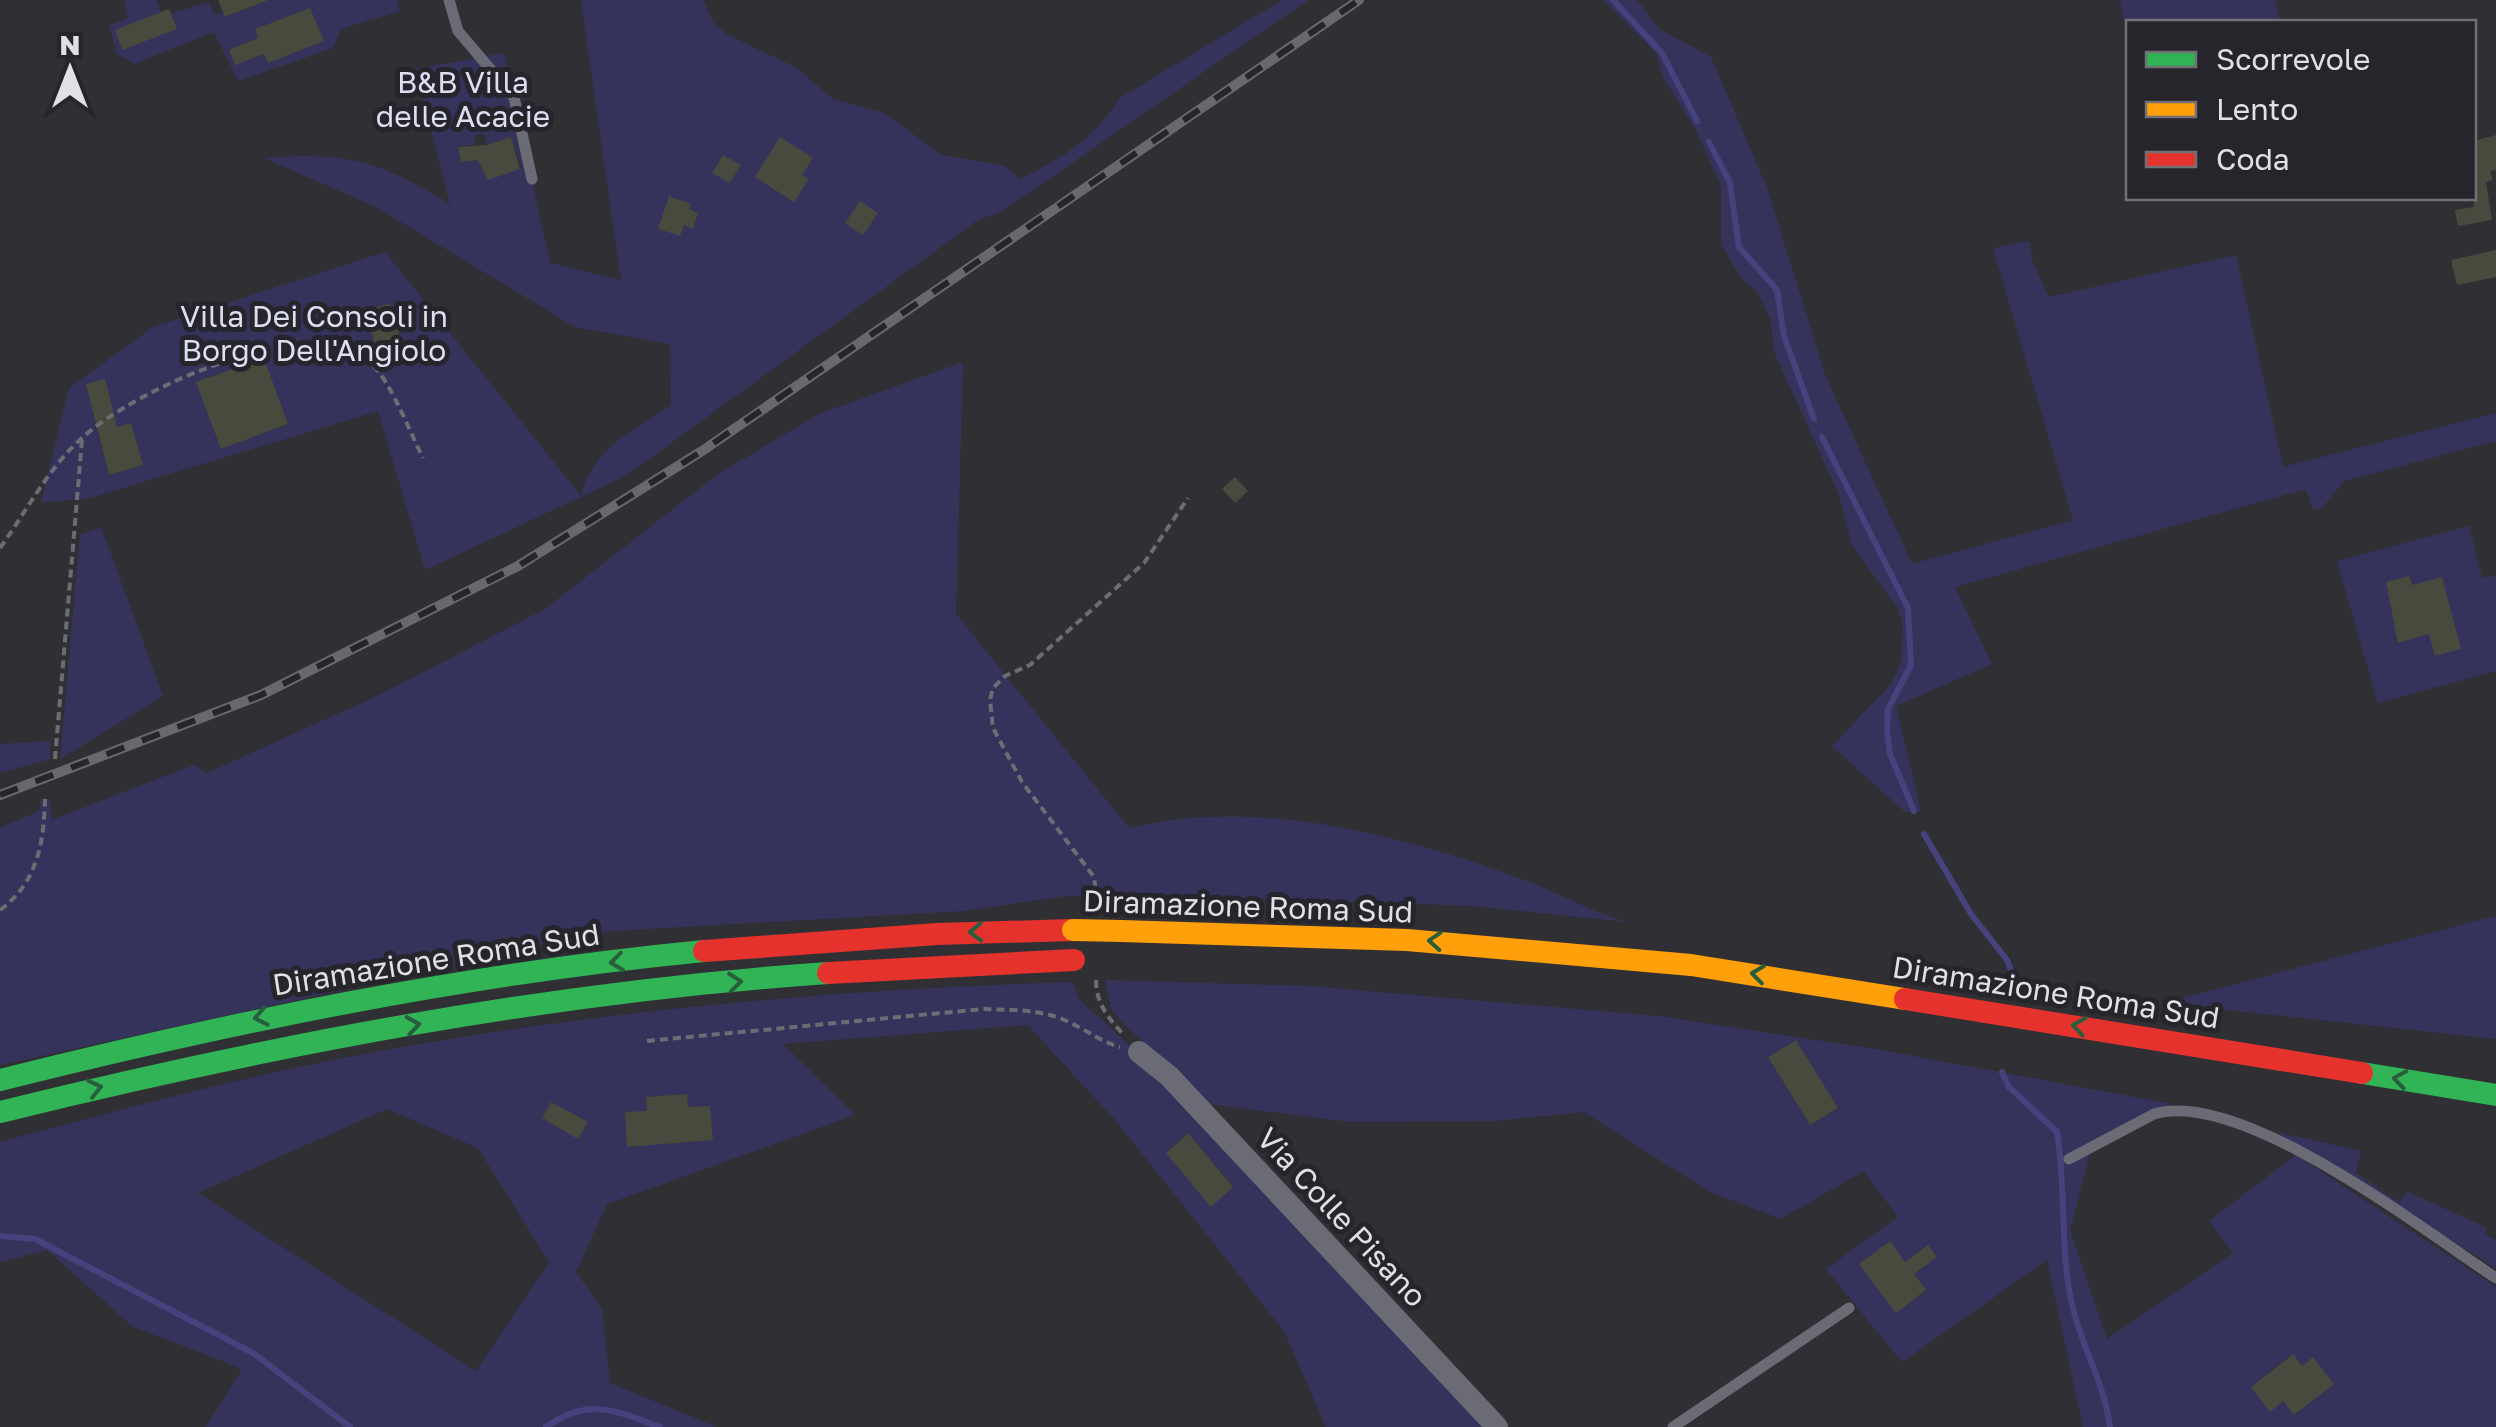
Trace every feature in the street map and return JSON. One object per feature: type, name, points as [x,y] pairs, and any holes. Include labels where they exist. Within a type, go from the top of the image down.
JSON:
[{"type":"highway","name":"Diramazione Roma Sud","points":[[0,1080],[254,1018],[507,976],[858,937],[1073,930],[1407,940],[1658,961],[1838,986],[2496,1095]]},
{"type":"highway","name":"Diramazione Roma Sud","points":[[0,1112],[264,1052],[574,1000],[866,970],[1087,966]]},
{"type":"highway","points":[[1473,970],[1638,984]]},
{"type":"highway","name":"Diramazione Roma Sud","points":[[1735,996],[1917,1025]]},
{"type":"street","name":"Via Colle Pisano","points":[[1139,1052],[1169,1076],[1497,1427]]},
{"type":"lane","points":[[450,0],[458,32],[514,97],[532,179]]},
{"type":"lane","points":[[2068,1159],[2154,1114],[2181,1109],[2266,1133],[2328,1166],[2496,1278]]},
{"type":"lane","points":[[1673,1427],[1849,1308]]},
{"type":"path","points":[[0,548],[82,437],[158,390],[257,351],[312,346],[357,356],[374,366],[423,458]]},
{"type":"path","points":[[55,759],[82,437]]},
{"type":"path","points":[[1097,910],[1094,877],[1022,782],[993,728],[990,700],[993,688],[1005,676],[1030,665],[1144,562],[1188,498]]},
{"type":"path","points":[[0,910],[30,881],[38,857],[46,799]]},
{"type":"path","points":[[1087,966],[1107,1017],[1139,1052]]},
{"type":"path","points":[[647,1041],[982,1009],[1032,1011],[1063,1019],[1100,1042],[1139,1052]]},
{"type":"green space","points":[[124,0],[156,0],[163,16],[209,2],[214,14],[222,12],[225,17],[255,6],[253,0],[397,0],[400,11],[341,29],[333,48],[238,81],[214,32],[134,64],[117,54],[109,25],[128,18]],"holes":[[[310,8],[323,41],[268,63],[255,29]]]},
{"type":"green space","points":[[581,0],[703,0],[713,22],[726,34],[795,67],[833,99],[884,113],[942,155],[1005,166],[1020,179],[1076,146],[1120,98],[1282,0],[1308,0],[1001,212],[978,220],[619,479],[425,570],[378,411],[90,498],[41,503],[69,388],[153,327],[385,252],[581,496],[604,453],[671,405],[670,344],[575,327],[376,207],[264,158],[319,156],[362,162],[402,177],[450,204],[415,69],[504,53],[550,263],[621,280]],"holes":[[[484,134],[487,145],[511,137],[522,168],[488,179],[478,159],[461,162],[458,147],[475,144],[474,135]],[[669,197],[691,204],[689,209],[698,213],[693,228],[684,225],[680,236],[658,229]],[[390,303],[403,347],[378,355],[365,311]],[[263,358],[288,424],[221,449],[197,382]],[[131,424],[143,465],[109,475],[98,434]]]},
{"type":"green space","points":[[1604,0],[1637,0],[1659,29],[1711,57],[1767,188],[1826,377],[1912,564],[2073,520],[1993,248],[2029,241],[2033,263],[2049,297],[2236,255],[2283,467],[2496,413],[2496,441],[2344,481],[2323,507],[2313,510],[2306,489],[1955,587],[1992,664],[1896,706],[1921,811],[1905,812],[1832,746],[1891,684],[1901,663],[1903,624],[1898,609],[1852,545],[1839,495],[1774,352],[1771,320],[1757,291],[1741,278],[1721,244],[1721,186],[1697,132],[1663,77],[1656,53]]},
{"type":"green space","points":[[2120,0],[2275,0],[2280,20],[2126,20],[2126,34]]},
{"type":"green space","points":[[963,362],[956,614],[1129,828],[1229,816],[1332,826],[1383,836],[1483,865],[1628,922],[1472,906],[1179,895],[1066,896],[963,911],[613,931],[0,1065],[0,828],[39,811],[41,799],[50,799],[51,820],[194,765],[207,773],[379,695],[545,609],[718,474],[819,414]]},
{"type":"green space","points":[[2469,526],[2482,578],[2496,575],[2496,671],[2378,703],[2337,561]]},
{"type":"green space","points":[[101,527],[163,696],[60,759],[80,535]]},
{"type":"green space","points":[[50,741],[50,759],[0,773],[0,744]]},
{"type":"green space","points":[[2496,916],[2496,1039],[2163,1003]]},
{"type":"green space","points":[[1105,980],[1309,986],[1658,1016],[1875,1049],[2172,1104],[2093,1140],[2070,1230],[2107,1339],[2233,1253],[2209,1221],[2296,1155],[2496,1287],[2496,1427],[2083,1427],[2047,1260],[1902,1362],[1826,1269],[1898,1217],[1864,1171],[1781,1219],[1710,1192],[1584,1112],[1495,1121],[1350,1122],[1208,1104],[1111,1009]],"holes":[[[1796,1040],[1837,1109],[1810,1125],[1768,1057]],[[1890,1242],[1905,1262],[1928,1245],[1937,1256],[1914,1274],[1926,1291],[1896,1312]],[[2292,1354],[2302,1366],[2313,1357],[2333,1384],[2295,1415],[2283,1401],[2270,1411],[2251,1387]]]},
{"type":"green space","points":[[1073,982],[1079,999],[1144,1059],[1485,1427],[1326,1427],[1284,1331],[1116,1121],[1028,1025],[783,1044],[855,1115],[607,1204],[576,1272],[602,1309],[610,1383],[717,1427],[206,1427],[242,1369],[132,1326],[47,1250],[0,1262],[0,1142],[281,1071],[461,1037],[722,1004]],"holes":[[[687,1094],[688,1107],[628,1147],[625,1113],[647,1111],[647,1097]],[[551,1102],[587,1123],[578,1138],[543,1118]],[[387,1109],[478,1148],[549,1262],[476,1371],[198,1193]],[[1188,1133],[1233,1186],[1211,1206],[1166,1152]]]},
{"type":"green space","points":[[2276,1132],[2361,1151],[2356,1173],[2400,1203],[2406,1191],[2487,1228],[2485,1234],[2496,1240],[2496,1268]]},
{"type":"building","points":[[218,0],[266,0],[266,1],[225,17]]},
{"type":"building","points":[[310,8],[324,41],[268,63],[264,54],[235,65],[229,50],[258,38],[255,29]]},
{"type":"building","points":[[169,9],[177,29],[122,50],[115,30]]},
{"type":"building","points":[[2496,135],[2496,170],[2490,171],[2493,180],[2486,182],[2492,220],[2458,226],[2455,210],[2474,207],[2476,200],[2476,140]]},
{"type":"building","name":"B&B Villa delle Acacie","points":[[511,137],[520,169],[488,180],[478,160],[461,162],[458,147],[487,145]]},
{"type":"building","points":[[780,137],[813,158],[802,175],[809,179],[794,202],[755,177]]},
{"type":"building","points":[[723,155],[741,165],[730,183],[712,173]]},
{"type":"building","points":[[669,196],[691,204],[689,209],[698,213],[693,229],[684,225],[680,236],[658,229]]},
{"type":"building","points":[[860,201],[878,213],[863,235],[845,223]]},
{"type":"building","points":[[2496,250],[2496,277],[2457,285],[2451,260]]},
{"type":"building","points":[[390,303],[403,347],[378,355],[365,311]]},
{"type":"building","name":"Villa Dei Consoli in Borgo Dell'Angiolo","points":[[264,358],[288,424],[221,449],[196,382]]},
{"type":"building","points":[[105,379],[117,427],[131,423],[143,465],[109,475],[86,384]]},
{"type":"building","points":[[1235,477],[1248,491],[1235,503],[1222,489]]},
{"type":"building","points":[[2409,576],[2412,585],[2442,577],[2461,649],[2435,656],[2429,634],[2398,643],[2386,582]]},
{"type":"building","points":[[1796,1040],[1838,1108],[1810,1125],[1768,1057]]},
{"type":"building","points":[[687,1094],[688,1107],[710,1106],[713,1140],[627,1147],[625,1112],[647,1111],[646,1097]]},
{"type":"building","points":[[551,1102],[588,1122],[578,1139],[542,1118]]},
{"type":"building","points":[[1188,1133],[1233,1187],[1211,1207],[1166,1153]]},
{"type":"building","points":[[1890,1241],[1905,1262],[1928,1245],[1937,1257],[1914,1274],[1926,1290],[1896,1313],[1859,1264]]},
{"type":"building","points":[[2293,1354],[2302,1366],[2313,1357],[2334,1384],[2294,1415],[2283,1401],[2270,1412],[2251,1387]]},
{"type":"waterway","points":[[1613,0],[1662,53],[1697,121]]},
{"type":"waterway","points":[[1709,142],[1730,183],[1739,247],[1777,290],[1784,336],[1814,419]]},
{"type":"waterway","points":[[1822,437],[1908,608],[1911,665],[1888,709],[1887,730],[1890,754],[1914,811]]},
{"type":"waterway","points":[[1924,834],[1971,914],[2007,960],[2014,978]]},
{"type":"waterway","points":[[2002,1072],[2009,1087],[2057,1132],[2070,1294],[2110,1427]]},
{"type":"waterway","points":[[0,1236],[35,1239],[253,1353],[350,1427]]},
{"type":"waterway","points":[[546,1427],[589,1409],[615,1412],[660,1427]]},
{"type":"railway","points":[[0,795],[261,695],[518,566],[702,451],[1359,0]]},
{"type":"traffic: fast","points":[[0,1080],[350,1002],[526,973],[704,951]]},
{"type":"traffic: fast","points":[[0,1112],[205,1065],[411,1024],[619,993],[828,973]]},
{"type":"traffic: fast","points":[[2362,1073],[2496,1095]]},
{"type":"traffic: slow","points":[[1073,930],[1121,931]]},
{"type":"traffic: slow","points":[[1121,931],[1407,940],[1691,965],[1905,999]]},
{"type":"traffic: jam","points":[[704,951],[937,934],[1073,930]]},
{"type":"traffic: jam","points":[[828,973],[1074,960]]},
{"type":"traffic: jam","points":[[1905,999],[2362,1073]]}]
